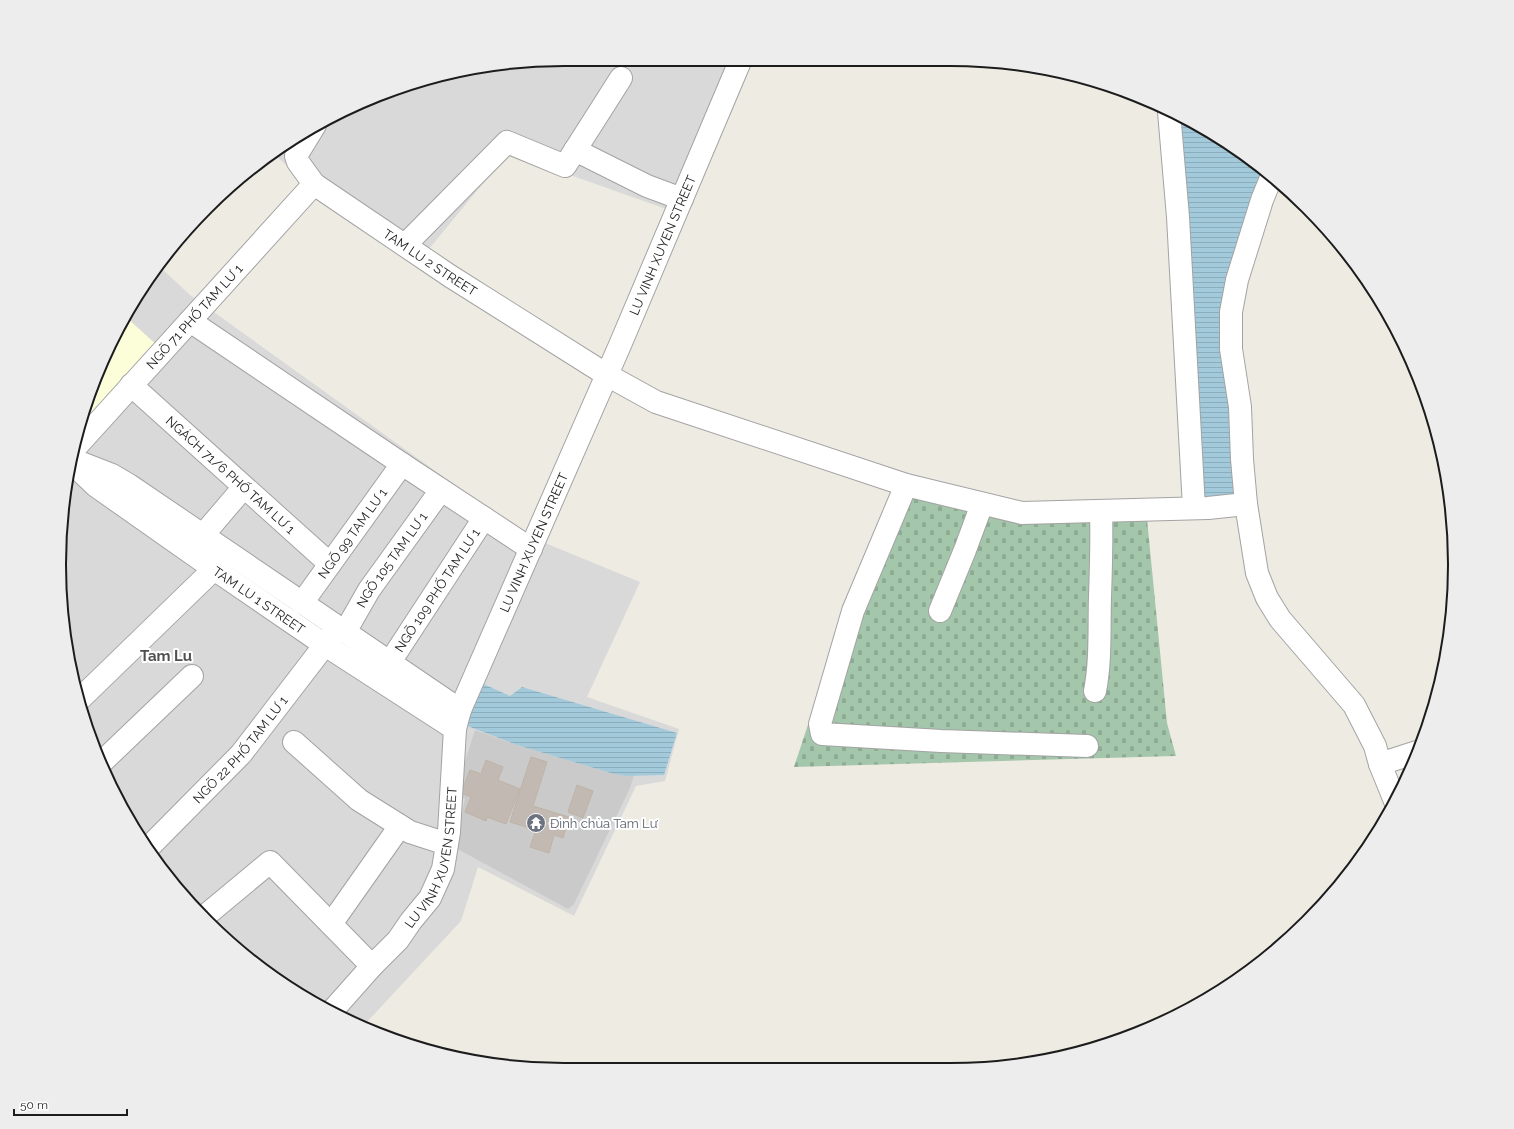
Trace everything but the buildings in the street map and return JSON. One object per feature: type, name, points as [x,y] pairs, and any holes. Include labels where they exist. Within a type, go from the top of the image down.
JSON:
[{"type":"street","name":"LU VINH XUYEN STREET","points":[[335,1007],[372,966],[398,940],[430,898],[443,869],[447,844],[457,720],[607,375],[738,66]]},
{"type":"street","points":[[405,245],[507,142],[565,166],[621,78]]},
{"type":"street","points":[[1169,117],[1201,508]]},
{"type":"street","name":"TAM LU 2 STREET","points":[[308,138],[296,156],[298,162],[314,184],[450,276],[607,375],[656,402],[906,485],[1022,513],[1201,508],[1246,504]]},
{"type":"street","points":[[575,150],[647,186],[682,199]]},
{"type":"street","points":[[1269,183],[1262,200],[1237,280],[1231,312],[1231,349],[1240,407],[1242,459],[1246,504],[1257,573],[1267,598],[1280,619],[1354,705],[1392,793]]},
{"type":"street","name":"NGÕ 71 PHỐ TAM LƯ 1","points":[[82,441],[314,184]]},
{"type":"street","points":[[190,320],[402,464],[531,549]]},
{"type":"street","name":"NGÁCH 71/6 PHỐ TAM LƯ 1","points":[[131,385],[330,564]]},
{"type":"street","name":"TAM LU 1 STREET","points":[[77,462],[112,475],[203,535],[390,662],[457,720]]},
{"type":"street","name":"NGÕ 99 TAM LƯ 1","points":[[302,603],[402,464]]},
{"type":"street","name":"TAM LU 1 STREET","points":[[76,466],[96,486],[326,645],[457,720]]},
{"type":"street","points":[[906,485],[853,611],[820,724],[822,734],[941,741],[1088,746]]},
{"type":"street","points":[[203,535],[244,486]]},
{"type":"street","name":"NGÕ 105 TAM LƯ 1","points":[[326,645],[342,630],[441,490]]},
{"type":"street","points":[[940,611],[982,504]]},
{"type":"street","points":[[1095,691],[1099,670],[1101,629],[1101,511]]},
{"type":"street","name":"NGÕ 109 PHỐ TAM LƯ 1","points":[[390,662],[484,518]]},
{"type":"street","points":[[83,696],[214,569],[226,551]]},
{"type":"street","name":"NGÕ 22 PHỐ TAM LƯ 1","points":[[152,844],[241,754],[326,645]]},
{"type":"street","points":[[106,759],[192,676]]},
{"type":"street","points":[[294,742],[359,800],[410,832],[447,844]]},
{"type":"street","points":[[1377,755],[1411,752]]},
{"type":"street","points":[[331,924],[400,826]]},
{"type":"street","points":[[208,913],[270,862],[372,966]]},
{"type":"shaded area","points":[[729,66],[669,210],[508,153],[419,261],[299,177],[278,157],[315,133],[344,117],[404,92],[435,83],[499,70],[532,67]]},
{"type":"shaded area","points":[[163,270],[190,295],[523,534],[640,582],[587,697],[679,729],[665,781],[636,786],[574,916],[478,867],[461,921],[367,1022],[344,1012],[288,979],[261,960],[212,917],[169,868],[133,814],[117,785],[92,725],[76,662],[70,630],[67,597],[67,532],[70,499],[76,467],[92,404],[117,344],[133,315]]},
{"type":"shaded area","points":[[130,321],[159,347],[83,435],[92,404],[104,374],[117,344]]},
{"type":"shaded area","name":"Đình chùa Tam Lư","points":[[475,730],[517,745],[614,774],[627,776],[634,775],[630,788],[574,904],[568,909],[454,847],[465,799],[455,793]]},
{"type":"green space","points":[[894,489],[1147,519],[1167,723],[1176,756],[794,767],[843,619]]},
{"type":"water","points":[[1176,121],[1226,150],[1264,178],[1244,229],[1224,290],[1220,311],[1221,330],[1233,409],[1234,493],[1231,496],[1205,501]]},
{"type":"water","points":[[479,682],[510,696],[522,687],[677,733],[664,775],[627,776],[614,774],[517,745],[457,722]]},
{"type":"place","name":"Đình chùa Tam Lư","points":[[536,823]]},
{"type":"district","name":"Tam Lu","points":[[166,656]]}]
